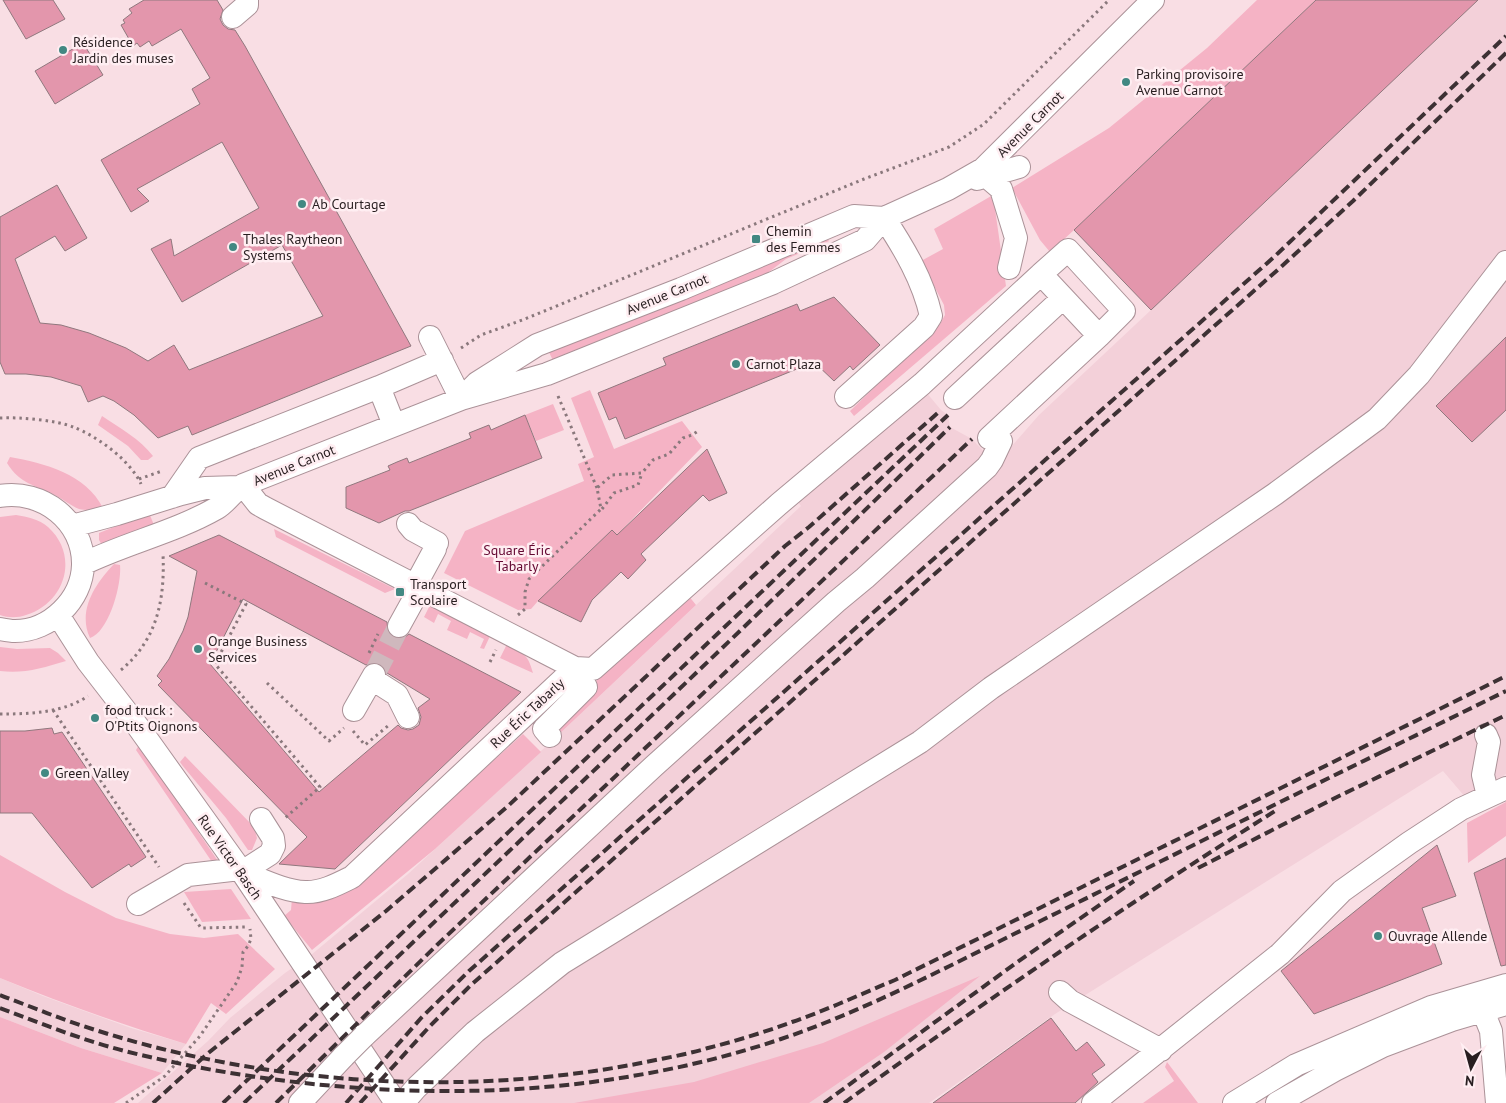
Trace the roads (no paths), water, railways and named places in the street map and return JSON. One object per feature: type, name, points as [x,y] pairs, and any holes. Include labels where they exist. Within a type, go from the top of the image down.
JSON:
[{"type":"street","name":"Avenue Carnot","points":[[72,526],[206,488],[241,486],[461,399],[547,374],[773,283],[865,240],[884,218],[983,169],[1153,0]]},
{"type":"street","points":[[956,184],[988,177],[1019,167]]},
{"type":"street","points":[[988,177],[1001,189],[1023,240],[1009,268]]},
{"type":"street","name":"Avenue Carnot","points":[[461,399],[477,383],[536,345],[681,289],[854,216],[884,218]]},
{"type":"street","points":[[846,397],[924,327],[931,316],[926,295],[905,252],[884,218]]},
{"type":"street","points":[[300,1103],[364,1036],[654,766],[987,467],[1001,441],[993,435],[1100,336],[1124,311],[1068,250],[922,384],[779,504],[593,669],[575,668]]},
{"type":"street","points":[[410,1095],[475,1032],[562,964],[920,742],[991,688],[1275,494],[1377,419],[1419,375],[1506,262]]},
{"type":"street","points":[[1041,274],[1100,336]]},
{"type":"street","points":[[955,398],[1063,298]]},
{"type":"street","points":[[430,337],[461,399]]},
{"type":"street","points":[[172,497],[199,458],[442,360]]},
{"type":"street","points":[[379,387],[394,425]]},
{"type":"street","name":"Avenue Carnot","points":[[83,564],[107,552],[176,527],[218,507],[241,486]]},
{"type":"street","name":"Rue Éric Tabarly","points":[[240,871],[285,888],[305,892],[331,888],[352,877],[575,668],[258,504],[241,486]]},
{"type":"street","points":[[0,496],[17,495],[38,499],[57,510],[72,526],[79,540],[83,564],[81,578],[73,599],[58,616],[39,627],[16,631],[0,629]]},
{"type":"street","points":[[399,626],[436,546],[413,530],[408,524]]},
{"type":"street","name":"Rue Victor Basch","points":[[58,616],[88,662],[139,728],[240,871],[396,1103]]},
{"type":"street","points":[[550,736],[544,729],[586,687],[575,668]]},
{"type":"street","points":[[354,710],[373,677],[397,695],[408,717]]},
{"type":"street","points":[[1093,1103],[1280,954],[1342,891],[1461,808],[1497,792],[1483,775],[1488,742],[1486,735]]},
{"type":"street","points":[[138,904],[188,875],[240,871],[270,854],[274,846],[273,838],[261,819]]},
{"type":"street","points":[[1234,1103],[1296,1065],[1431,1006],[1506,985]]},
{"type":"street","points":[[1060,992],[1070,1001],[1161,1050]]},
{"type":"street","points":[[1276,1103],[1383,1046],[1452,1020],[1506,1004]]},
{"type":"street","points":[[1483,1011],[1491,1032],[1497,1103]]},
{"type":"tunnel","points":[[374,675],[399,626]]},
{"type":"railway","points":[[346,1103],[422,1017],[469,971],[1274,257],[1506,36]]},
{"type":"railway","points":[[360,1103],[430,1026],[471,985],[1282,266],[1353,201],[1506,53]]},
{"type":"railway","points":[[153,1103],[207,1054],[386,911],[508,806],[785,546],[941,410]]},
{"type":"railway","points":[[223,1103],[948,415]]},
{"type":"railway","points":[[244,1103],[687,682],[950,427]]},
{"type":"railway","points":[[276,1103],[437,945],[972,439]]},
{"type":"railway","points":[[0,995],[121,1038],[192,1056],[266,1069],[340,1078],[415,1082],[490,1081],[564,1075],[672,1057],[771,1029],[895,980],[1506,676]]},
{"type":"railway","points":[[1382,752],[1506,691]]},
{"type":"railway","points":[[1198,868],[1335,798],[1506,715]]},
{"type":"railway","points":[[0,1008],[85,1039],[144,1056],[265,1078],[339,1086],[413,1091],[488,1090],[562,1085],[636,1075],[709,1060],[781,1039],[840,1017],[954,964],[1388,749]]},
{"type":"railway","points":[[844,1103],[950,1027],[1057,954],[1275,811]]},
{"type":"railway","points":[[824,1103],[1016,963],[1134,881]]},
{"type":"place","name":"Résidence Jardin des muses","points":[[63,50]]},
{"type":"place","name":"Parking provisoire Avenue Carnot","points":[[1126,82]]},
{"type":"place","name":"Ab Courtage","points":[[302,204]]},
{"type":"place","name":"Chemin des Femmes","points":[[756,239]]},
{"type":"place","name":"Thales Raytheon Systems","points":[[233,247]]},
{"type":"place","name":"Carnot Plaza","points":[[736,364]]},
{"type":"place","name":"Transport Scolaire","points":[[400,592]]},
{"type":"place","name":"Orange Business Services","points":[[198,649]]},
{"type":"place","name":"food truck : O'Ptits Oignons","points":[[95,718]]},
{"type":"place","name":"Green Valley","points":[[45,773]]},
{"type":"place","name":"Ouvrage Allende","points":[[1378,936]]},
{"type":"park label","name":"Square Éric Tabarly","points":[[517,558]]}]
